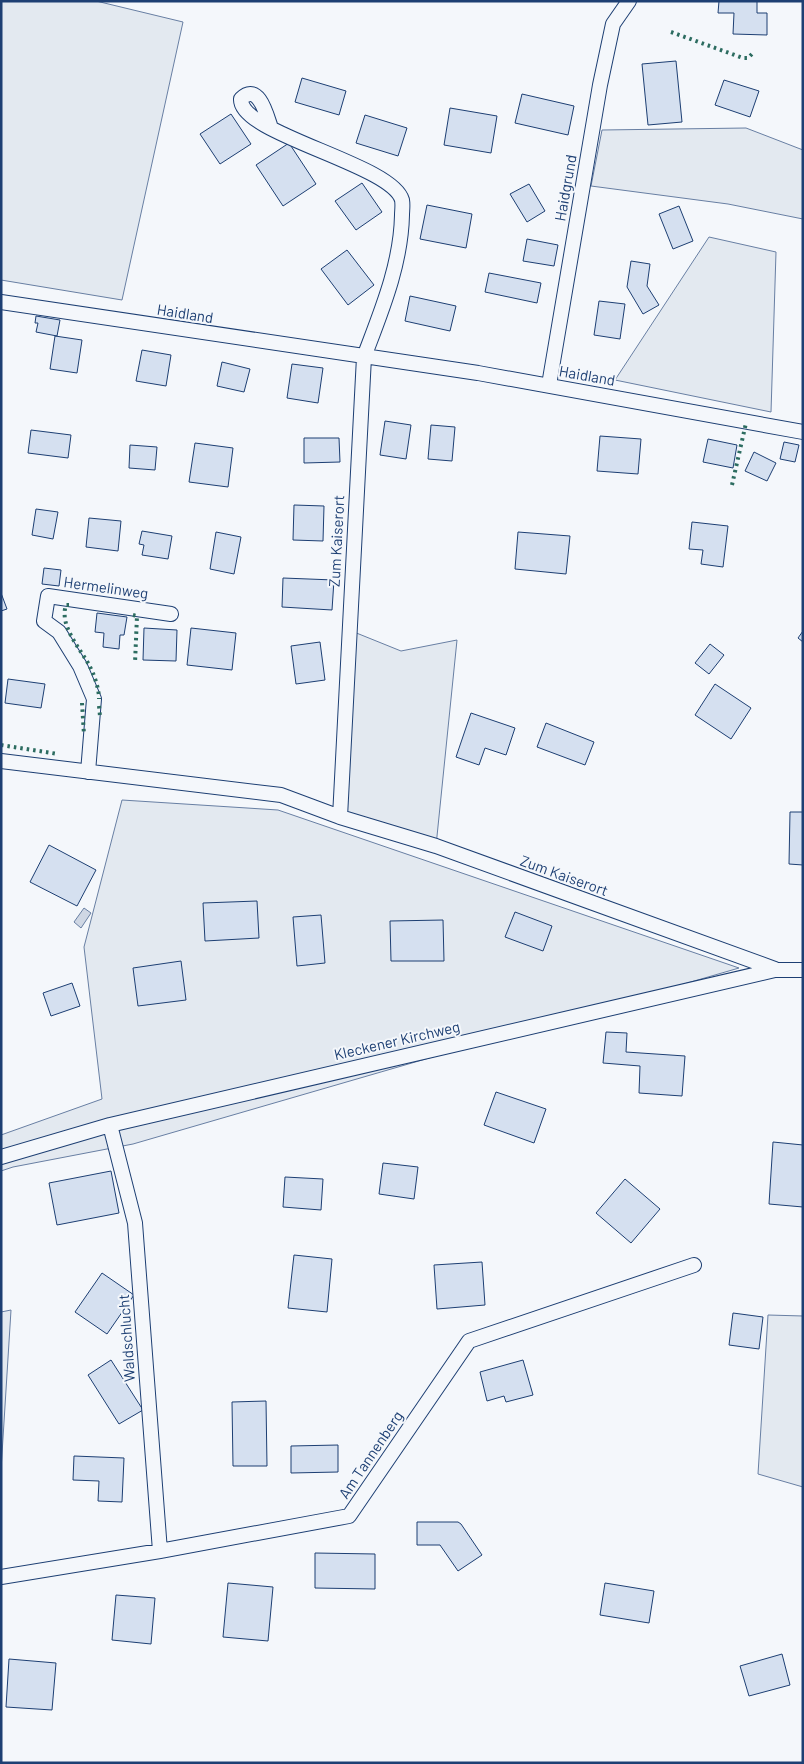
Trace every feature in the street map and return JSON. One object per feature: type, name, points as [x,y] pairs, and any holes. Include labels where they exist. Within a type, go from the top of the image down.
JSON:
[{"type":"street","name":"Haidgrund","points":[[549,385],[600,85],[613,24],[629,1]]},
{"type":"street","points":[[271,128],[388,182],[402,200],[402,229],[389,294],[364,357]]},
{"type":"street","name":"Haidland","points":[[1,302],[549,385],[803,432]]},
{"type":"street","name":"Zum Kaiserort","points":[[340,817],[364,357]]},
{"type":"street","name":"Hermelinweg","points":[[88,772],[94,699],[80,666],[59,632],[44,621],[48,596],[171,614]]},
{"type":"street","name":"Zum Kaiserort","points":[[1,761],[280,795],[340,817],[436,846],[775,970]]},
{"type":"street","name":"Kleckener Kirchweg","points":[[1,1157],[110,1125],[775,970],[803,970]]},
{"type":"street","name":"Waldschlucht","points":[[110,1125],[135,1223],[160,1551]]},
{"type":"street","name":"Am Tannenberg","points":[[1,1577],[160,1551],[349,1516],[469,1341],[694,1265]]},
{"type":"shaded area","points":[[1,1],[96,1],[183,22],[122,300],[1,280]]},
{"type":"shaded area","points":[[746,128],[803,150],[803,219],[728,204],[591,186],[602,130]]},
{"type":"shaded area","points":[[709,237],[776,252],[771,412],[615,380]]},
{"type":"shaded area","points":[[349,630],[401,651],[457,640],[436,846],[340,817]]},
{"type":"shaded area","points":[[122,800],[278,810],[739,968],[133,1144],[13,1167],[1,1171],[1,1135],[102,1099],[84,947]]},
{"type":"shaded area","points":[[84,908],[91,913],[81,928],[74,922]]},
{"type":"shaded area","points":[[11,1310],[1,1470],[1,1312]]},
{"type":"shaded area","points":[[768,1315],[803,1316],[803,1487],[758,1474]]},
{"type":"building","points":[[719,1],[757,1],[757,13],[767,13],[767,35],[733,34],[734,13],[718,13]]},
{"type":"building","points":[[676,61],[682,122],[648,125],[642,64]]},
{"type":"building","points":[[302,78],[346,91],[339,115],[295,102]]},
{"type":"building","points":[[724,80],[759,91],[750,117],[715,105]]},
{"type":"building","points":[[522,94],[574,106],[568,135],[515,123]]},
{"type":"building","points":[[450,108],[497,116],[491,153],[444,145]]},
{"type":"building","points":[[231,114],[251,144],[220,164],[200,134]]},
{"type":"building","points":[[365,115],[407,128],[398,156],[356,143]]},
{"type":"building","points":[[289,143],[316,184],[283,206],[256,165]]},
{"type":"building","points":[[362,183],[382,212],[356,230],[335,201]]},
{"type":"building","points":[[529,184],[545,211],[527,222],[510,194]]},
{"type":"building","points":[[427,205],[472,214],[466,248],[420,239]]},
{"type":"building","points":[[679,206],[693,241],[673,249],[659,214]]},
{"type":"building","points":[[527,239],[558,245],[554,266],[523,261]]},
{"type":"building","points":[[347,250],[374,285],[348,305],[321,269]]},
{"type":"building","points":[[631,261],[650,264],[647,286],[659,305],[643,314],[627,287]]},
{"type":"building","points":[[489,273],[541,283],[537,303],[485,292]]},
{"type":"building","points":[[410,296],[456,306],[450,331],[405,321]]},
{"type":"building","points":[[599,301],[625,304],[620,339],[594,335]]},
{"type":"building","points":[[36,316],[60,320],[57,336],[36,332],[38,323],[35,323]]},
{"type":"building","points":[[55,336],[82,340],[77,373],[50,369]]},
{"type":"building","points":[[142,350],[171,355],[166,386],[136,381]]},
{"type":"building","points":[[222,362],[250,369],[244,392],[217,386]]},
{"type":"building","points":[[292,364],[323,368],[318,403],[287,398]]},
{"type":"building","points":[[385,421],[411,425],[406,459],[380,455]]},
{"type":"building","points":[[431,425],[455,427],[452,461],[428,459]]},
{"type":"building","points":[[31,430],[71,435],[68,458],[28,453]]},
{"type":"building","points":[[600,436],[641,439],[638,474],[597,471]]},
{"type":"building","points":[[304,438],[339,438],[340,462],[304,463]]},
{"type":"building","points":[[708,439],[737,445],[733,468],[703,462]]},
{"type":"building","points":[[784,442],[799,445],[795,462],[780,459]]},
{"type":"building","points":[[195,443],[233,448],[228,487],[189,482]]},
{"type":"building","points":[[130,445],[157,447],[155,470],[129,468]]},
{"type":"building","points":[[754,452],[776,463],[767,481],[745,471]]},
{"type":"building","points":[[294,505],[324,506],[323,541],[293,540]]},
{"type":"building","points":[[36,509],[58,512],[53,539],[32,535]]},
{"type":"building","points":[[89,518],[121,521],[118,551],[86,547]]},
{"type":"building","points":[[692,522],[728,526],[723,567],[701,564],[703,550],[689,549]]},
{"type":"building","points":[[142,531],[172,536],[168,559],[142,555],[144,545],[139,544]]},
{"type":"building","points":[[216,532],[241,537],[234,574],[210,569]]},
{"type":"building","points":[[518,532],[570,536],[566,574],[515,569]]},
{"type":"building","points":[[44,568],[61,570],[59,586],[42,584]]},
{"type":"building","points":[[283,578],[334,580],[332,610],[282,607]]},
{"type":"building","points":[[1,593],[7,609],[1,611]]},
{"type":"building","points":[[97,613],[127,617],[124,635],[120,635],[119,649],[103,647],[104,633],[95,632]]},
{"type":"building","points":[[144,628],[177,630],[176,661],[143,660]]},
{"type":"building","points":[[191,628],[236,633],[232,670],[187,665]]},
{"type":"building","points":[[803,631],[803,642],[798,638]]},
{"type":"building","points":[[320,642],[325,680],[296,684],[291,646]]},
{"type":"building","points":[[710,644],[724,655],[709,674],[695,663]]},
{"type":"building","points":[[8,679],[45,684],[41,708],[5,703]]},
{"type":"building","points":[[715,684],[751,708],[731,739],[695,715]]},
{"type":"building","points":[[471,713],[515,728],[506,755],[485,748],[479,765],[456,757]]},
{"type":"building","points":[[546,723],[594,742],[585,765],[537,747]]},
{"type":"building","points":[[790,812],[803,812],[803,865],[789,864]]},
{"type":"building","points":[[49,845],[96,870],[77,906],[30,882]]},
{"type":"building","points":[[257,901],[259,938],[205,941],[203,903]]},
{"type":"building","points":[[515,912],[552,926],[543,951],[505,937]]},
{"type":"building","points":[[321,915],[325,963],[297,966],[293,917]]},
{"type":"building","points":[[443,920],[444,961],[391,961],[390,921]]},
{"type":"building","points":[[181,961],[186,1000],[138,1006],[133,968]]},
{"type":"building","points":[[72,983],[80,1006],[51,1016],[43,993]]},
{"type":"building","points":[[606,1032],[627,1033],[626,1052],[685,1056],[682,1096],[639,1093],[640,1066],[603,1063]]},
{"type":"building","points":[[496,1092],[546,1109],[534,1143],[484,1125]]},
{"type":"building","points":[[773,1142],[803,1145],[803,1207],[769,1204]]},
{"type":"building","points":[[383,1163],[418,1167],[414,1199],[379,1194]]},
{"type":"building","points":[[111,1171],[119,1213],[57,1225],[49,1183]]},
{"type":"building","points":[[285,1177],[323,1179],[321,1210],[283,1207]]},
{"type":"building","points":[[625,1179],[660,1209],[631,1243],[596,1213]]},
{"type":"building","points":[[294,1255],[332,1259],[327,1312],[288,1308]]},
{"type":"building","points":[[482,1262],[485,1305],[437,1309],[434,1265]]},
{"type":"building","points":[[102,1273],[134,1295],[107,1334],[75,1312]]},
{"type":"building","points":[[733,1313],[763,1317],[759,1349],[729,1345]]},
{"type":"building","points":[[111,1360],[143,1410],[119,1424],[88,1375]]},
{"type":"building","points":[[523,1360],[533,1395],[506,1402],[504,1396],[487,1401],[480,1372]]},
{"type":"building","points":[[266,1401],[267,1466],[233,1466],[232,1402]]},
{"type":"building","points":[[338,1445],[338,1472],[291,1473],[291,1446]]},
{"type":"building","points":[[74,1456],[124,1458],[122,1502],[98,1501],[99,1481],[73,1480]]},
{"type":"building","points":[[417,1522],[458,1522],[482,1555],[458,1571],[440,1545],[417,1545]]},
{"type":"building","points":[[315,1553],[375,1554],[375,1589],[315,1588]]},
{"type":"building","points":[[228,1583],[273,1587],[268,1641],[223,1637]]},
{"type":"building","points":[[605,1583],[654,1591],[649,1623],[600,1615]]},
{"type":"building","points":[[116,1595],[155,1598],[151,1644],[112,1640]]},
{"type":"building","points":[[782,1654],[790,1685],[749,1696],[740,1666]]},
{"type":"building","points":[[9,1659],[56,1663],[52,1710],[6,1707]]},
{"type":"hedge","points":[[671,32],[743,58],[748,58],[753,53]]},
{"type":"hedge","points":[[732,485],[746,423]]},
{"type":"hedge","points":[[69,605],[66,605],[65,621],[93,673],[99,699]]},
{"type":"hedge","points":[[133,615],[137,616],[135,663]]},
{"type":"hedge","points":[[82,703],[84,735]]},
{"type":"hedge","points":[[99,706],[100,716]]},
{"type":"hedge","points":[[1,745],[58,754]]}]
